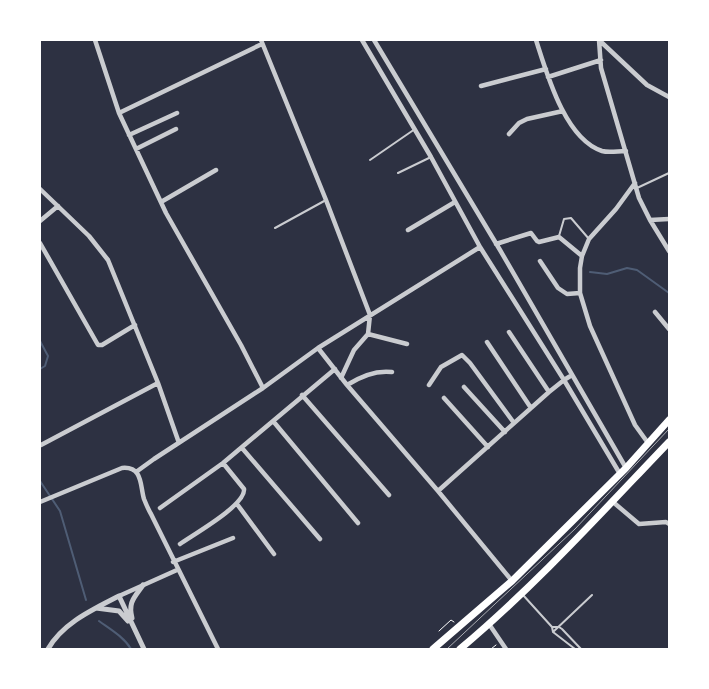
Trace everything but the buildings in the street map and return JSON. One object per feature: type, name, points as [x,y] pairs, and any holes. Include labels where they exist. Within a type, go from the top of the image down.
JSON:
[{"type":"main road","points":[[433,649],[512,581],[626,468],[669,420]]},
{"type":"main road","points":[[460,649],[521,594],[613,502],[669,442]]},
{"type":"street","points":[[95,40],[119,113],[161,202],[242,345],[263,388]]},
{"type":"street","points":[[362,40],[431,156],[454,202],[480,247],[564,380],[620,474]]},
{"type":"street","points":[[374,40],[496,244],[626,468]]},
{"type":"street","points":[[536,40],[562,111],[587,144],[604,152],[626,151]]},
{"type":"street","points":[[599,40],[600,60],[612,110],[636,189],[650,220],[669,251]]},
{"type":"street","points":[[599,40],[646,86],[669,97]]},
{"type":"street","points":[[119,113],[262,42],[370,314],[368,334],[354,350],[341,378]]},
{"type":"street","points":[[548,77],[600,60]]},
{"type":"street","points":[[481,86],[546,69]]},
{"type":"street","points":[[509,134],[519,123],[527,119],[562,111]]},
{"type":"street","points":[[129,135],[177,112]]},
{"type":"street","points":[[136,149],[176,129]]},
{"type":"street","points":[[161,202],[216,170]]},
{"type":"street","points":[[635,182],[616,209],[589,239],[582,256],[580,293],[590,326],[635,425],[648,443]]},
{"type":"street","points":[[40,189],[105,254],[158,382],[179,443]]},
{"type":"street","points":[[408,230],[454,202]]},
{"type":"street","points":[[40,221],[58,206]]},
{"type":"street","points":[[650,220],[669,219]]},
{"type":"street","points":[[496,244],[531,233],[539,242],[559,237],[582,256]]},
{"type":"street","points":[[40,243],[98,345],[102,345],[135,325]]},
{"type":"street","points":[[136,472],[263,388],[318,348],[480,247]]},
{"type":"street","points":[[540,261],[558,288],[567,294],[580,293]]},
{"type":"street","points":[[655,312],[669,329]]},
{"type":"street","points":[[509,332],[549,392]]},
{"type":"street","points":[[368,334],[407,344]]},
{"type":"street","points":[[487,342],[531,408]]},
{"type":"street","points":[[318,348],[341,378],[512,581]]},
{"type":"street","points":[[429,386],[441,367],[462,355],[514,423]]},
{"type":"street","points":[[160,508],[224,464],[302,395],[335,369]]},
{"type":"street","points":[[347,385],[362,376],[382,371],[392,372]]},
{"type":"street","points":[[438,491],[549,392],[572,375]]},
{"type":"street","points":[[41,445],[158,382]]},
{"type":"street","points":[[464,387],[505,432]]},
{"type":"street","points":[[302,395],[389,495]]},
{"type":"street","points":[[444,398],[488,447]]},
{"type":"street","points":[[273,421],[358,523]]},
{"type":"street","points":[[242,448],[320,539]]},
{"type":"street","points":[[180,544],[237,504],[244,494],[244,489],[224,464]]},
{"type":"street","points":[[40,502],[122,468],[129,467],[136,472],[141,480],[143,498],[173,562],[218,649]]},
{"type":"street","points":[[613,502],[639,524],[666,522],[669,524]]},
{"type":"street","points":[[237,504],[274,554]]},
{"type":"street","points":[[173,562],[233,538]]},
{"type":"street","points":[[49,648],[58,634],[68,625],[119,596],[177,570]]},
{"type":"street","points":[[132,624],[130,609],[132,602],[143,585]]},
{"type":"street","points":[[119,596],[144,649]]},
{"type":"street","points":[[96,608],[119,611],[132,624]]},
{"type":"street","points":[[489,624],[506,649]]},
{"type":"lane","points":[[370,160],[414,129]]},
{"type":"lane","points":[[398,173],[431,156]]},
{"type":"lane","points":[[636,189],[669,173]]},
{"type":"lane","points":[[276,228],[326,200]]},
{"type":"lane","points":[[559,237],[564,219],[571,218],[589,239]]},
{"type":"lane","points":[[521,594],[552,627],[554,632],[578,648]]},
{"type":"lane","points":[[554,632],[592,595]]},
{"type":"lane","points":[[552,627],[559,627],[578,648]]},
{"type":"path","points":[[439,630],[451,620],[458,627]]},
{"type":"waterway","points":[[590,272],[607,274],[627,268],[637,270],[669,293]]},
{"type":"waterway","points":[[40,341],[48,356],[45,366],[40,369]]},
{"type":"waterway","points":[[40,481],[60,511],[86,600]]},
{"type":"waterway","points":[[99,621],[121,637],[131,649]]},
{"type":"tram line","points":[[447,649],[575,529],[669,429]]}]
